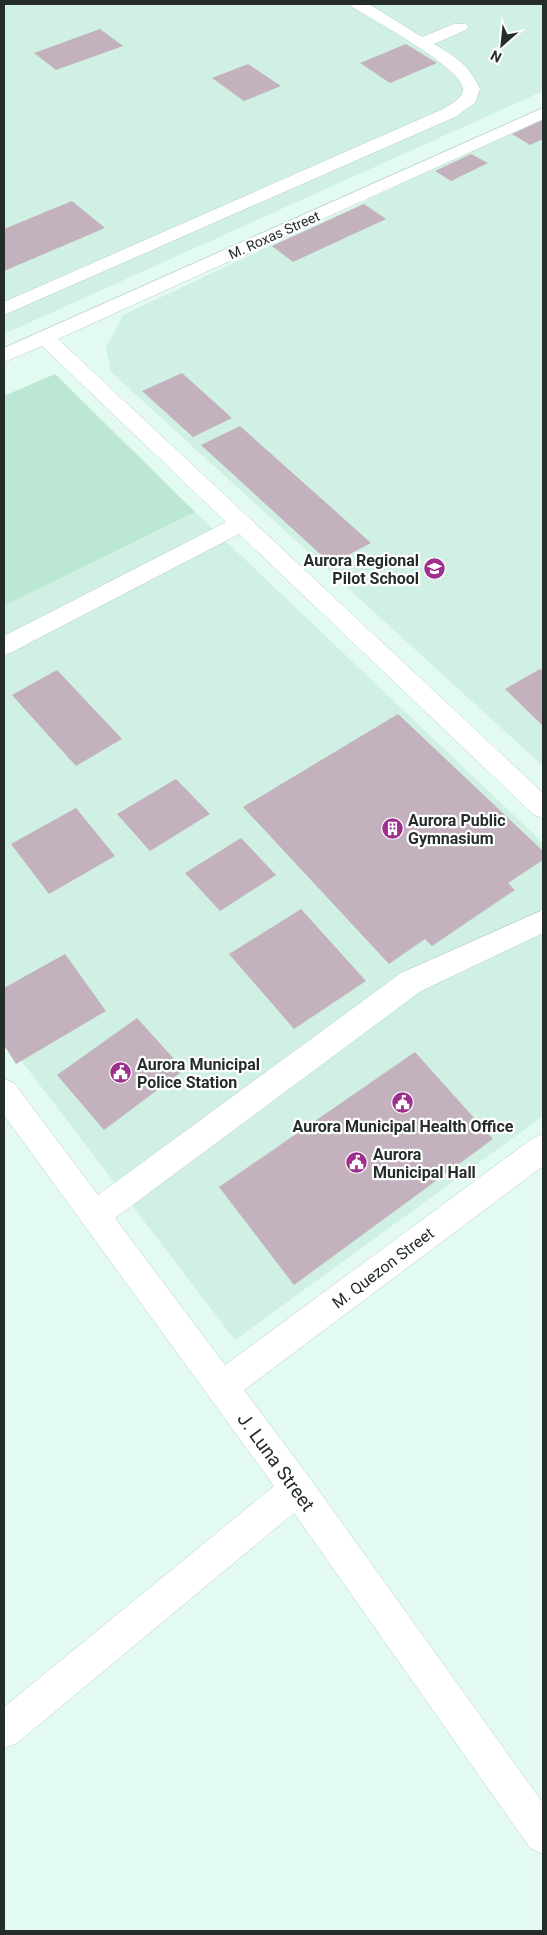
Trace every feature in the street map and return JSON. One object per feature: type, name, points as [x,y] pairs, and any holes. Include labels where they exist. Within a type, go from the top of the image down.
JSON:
[{"type":"street","points":[[4,309],[448,113],[469,99],[472,89],[466,75],[446,58],[358,4]]},
{"type":"street","points":[[421,43],[460,27]]},
{"type":"street","name":"M. Roxas Street","points":[[4,356],[543,113]]},
{"type":"street","points":[[45,338],[543,808]]},
{"type":"street","points":[[4,646],[242,523]]},
{"type":"street","points":[[95,1215],[411,982],[543,921]]},
{"type":"street","name":"J. Luna Street","points":[[4,1092],[296,1489],[543,1835]]},
{"type":"street","name":"M. Quezon Street","points":[[222,1387],[543,1148]]},
{"type":"street","points":[[4,1730],[296,1489]]},
{"type":"shaded area","points":[[4,4],[543,4],[543,91],[4,334]]},
{"type":"shaded area","name":"Aurora Regional Pilot School","points":[[543,118],[543,766],[111,372],[106,348],[123,315]]},
{"type":"shaded area","points":[[55,374],[195,512],[4,606],[4,396]]},
{"type":"shaded area","points":[[195,512],[543,843],[543,1116],[235,1340],[4,1038],[4,606]]},
{"type":"building","points":[[100,29],[123,46],[56,70],[34,53]]},
{"type":"building","points":[[406,44],[437,63],[390,83],[360,63]]},
{"type":"building","points":[[248,64],[281,86],[244,101],[212,78]]},
{"type":"building","points":[[543,120],[543,139],[530,145],[512,134]]},
{"type":"building","points":[[471,154],[488,163],[451,181],[435,171]]},
{"type":"building","points":[[72,201],[105,228],[4,271],[4,229]]},
{"type":"building","points":[[364,204],[386,219],[293,262],[272,246]]},
{"type":"building","points":[[182,373],[232,418],[193,437],[142,391]]},
{"type":"building","points":[[240,426],[371,543],[331,564],[201,445]]},
{"type":"building","points":[[540,669],[543,671],[543,726],[505,689]]},
{"type":"building","points":[[57,670],[122,739],[76,766],[12,695]]},
{"type":"building","name":"Aurora Public Gymnasium","points":[[398,714],[543,851],[543,860],[508,883],[515,890],[432,946],[425,939],[389,964],[243,807]]},
{"type":"building","points":[[176,779],[210,814],[150,851],[117,814]]},
{"type":"building","points":[[76,808],[115,856],[49,894],[11,844]]},
{"type":"building","points":[[241,838],[276,875],[220,911],[185,873]]},
{"type":"building","points":[[301,909],[366,981],[294,1029],[229,954]]},
{"type":"building","points":[[65,954],[106,1011],[16,1064],[4,1045],[4,988]]},
{"type":"building","name":"Aurora Municipal Police Station","points":[[137,1018],[184,1070],[104,1130],[57,1075]]},
{"type":"building","name":"Aurora Municipal Hall","points":[[415,1052],[493,1139],[294,1285],[219,1187]]},
{"type":"place","name":"Aurora Regional Pilot School","points":[[435,569]]},
{"type":"place","name":"Aurora Public Gymnasium","points":[[392,829]]},
{"type":"place","name":"Aurora Municipal Police Station","points":[[121,1073]]},
{"type":"place","name":"Aurora Municipal Health Office","points":[[403,1102]]},
{"type":"place","name":"Aurora Municipal Hall","points":[[357,1163]]}]
